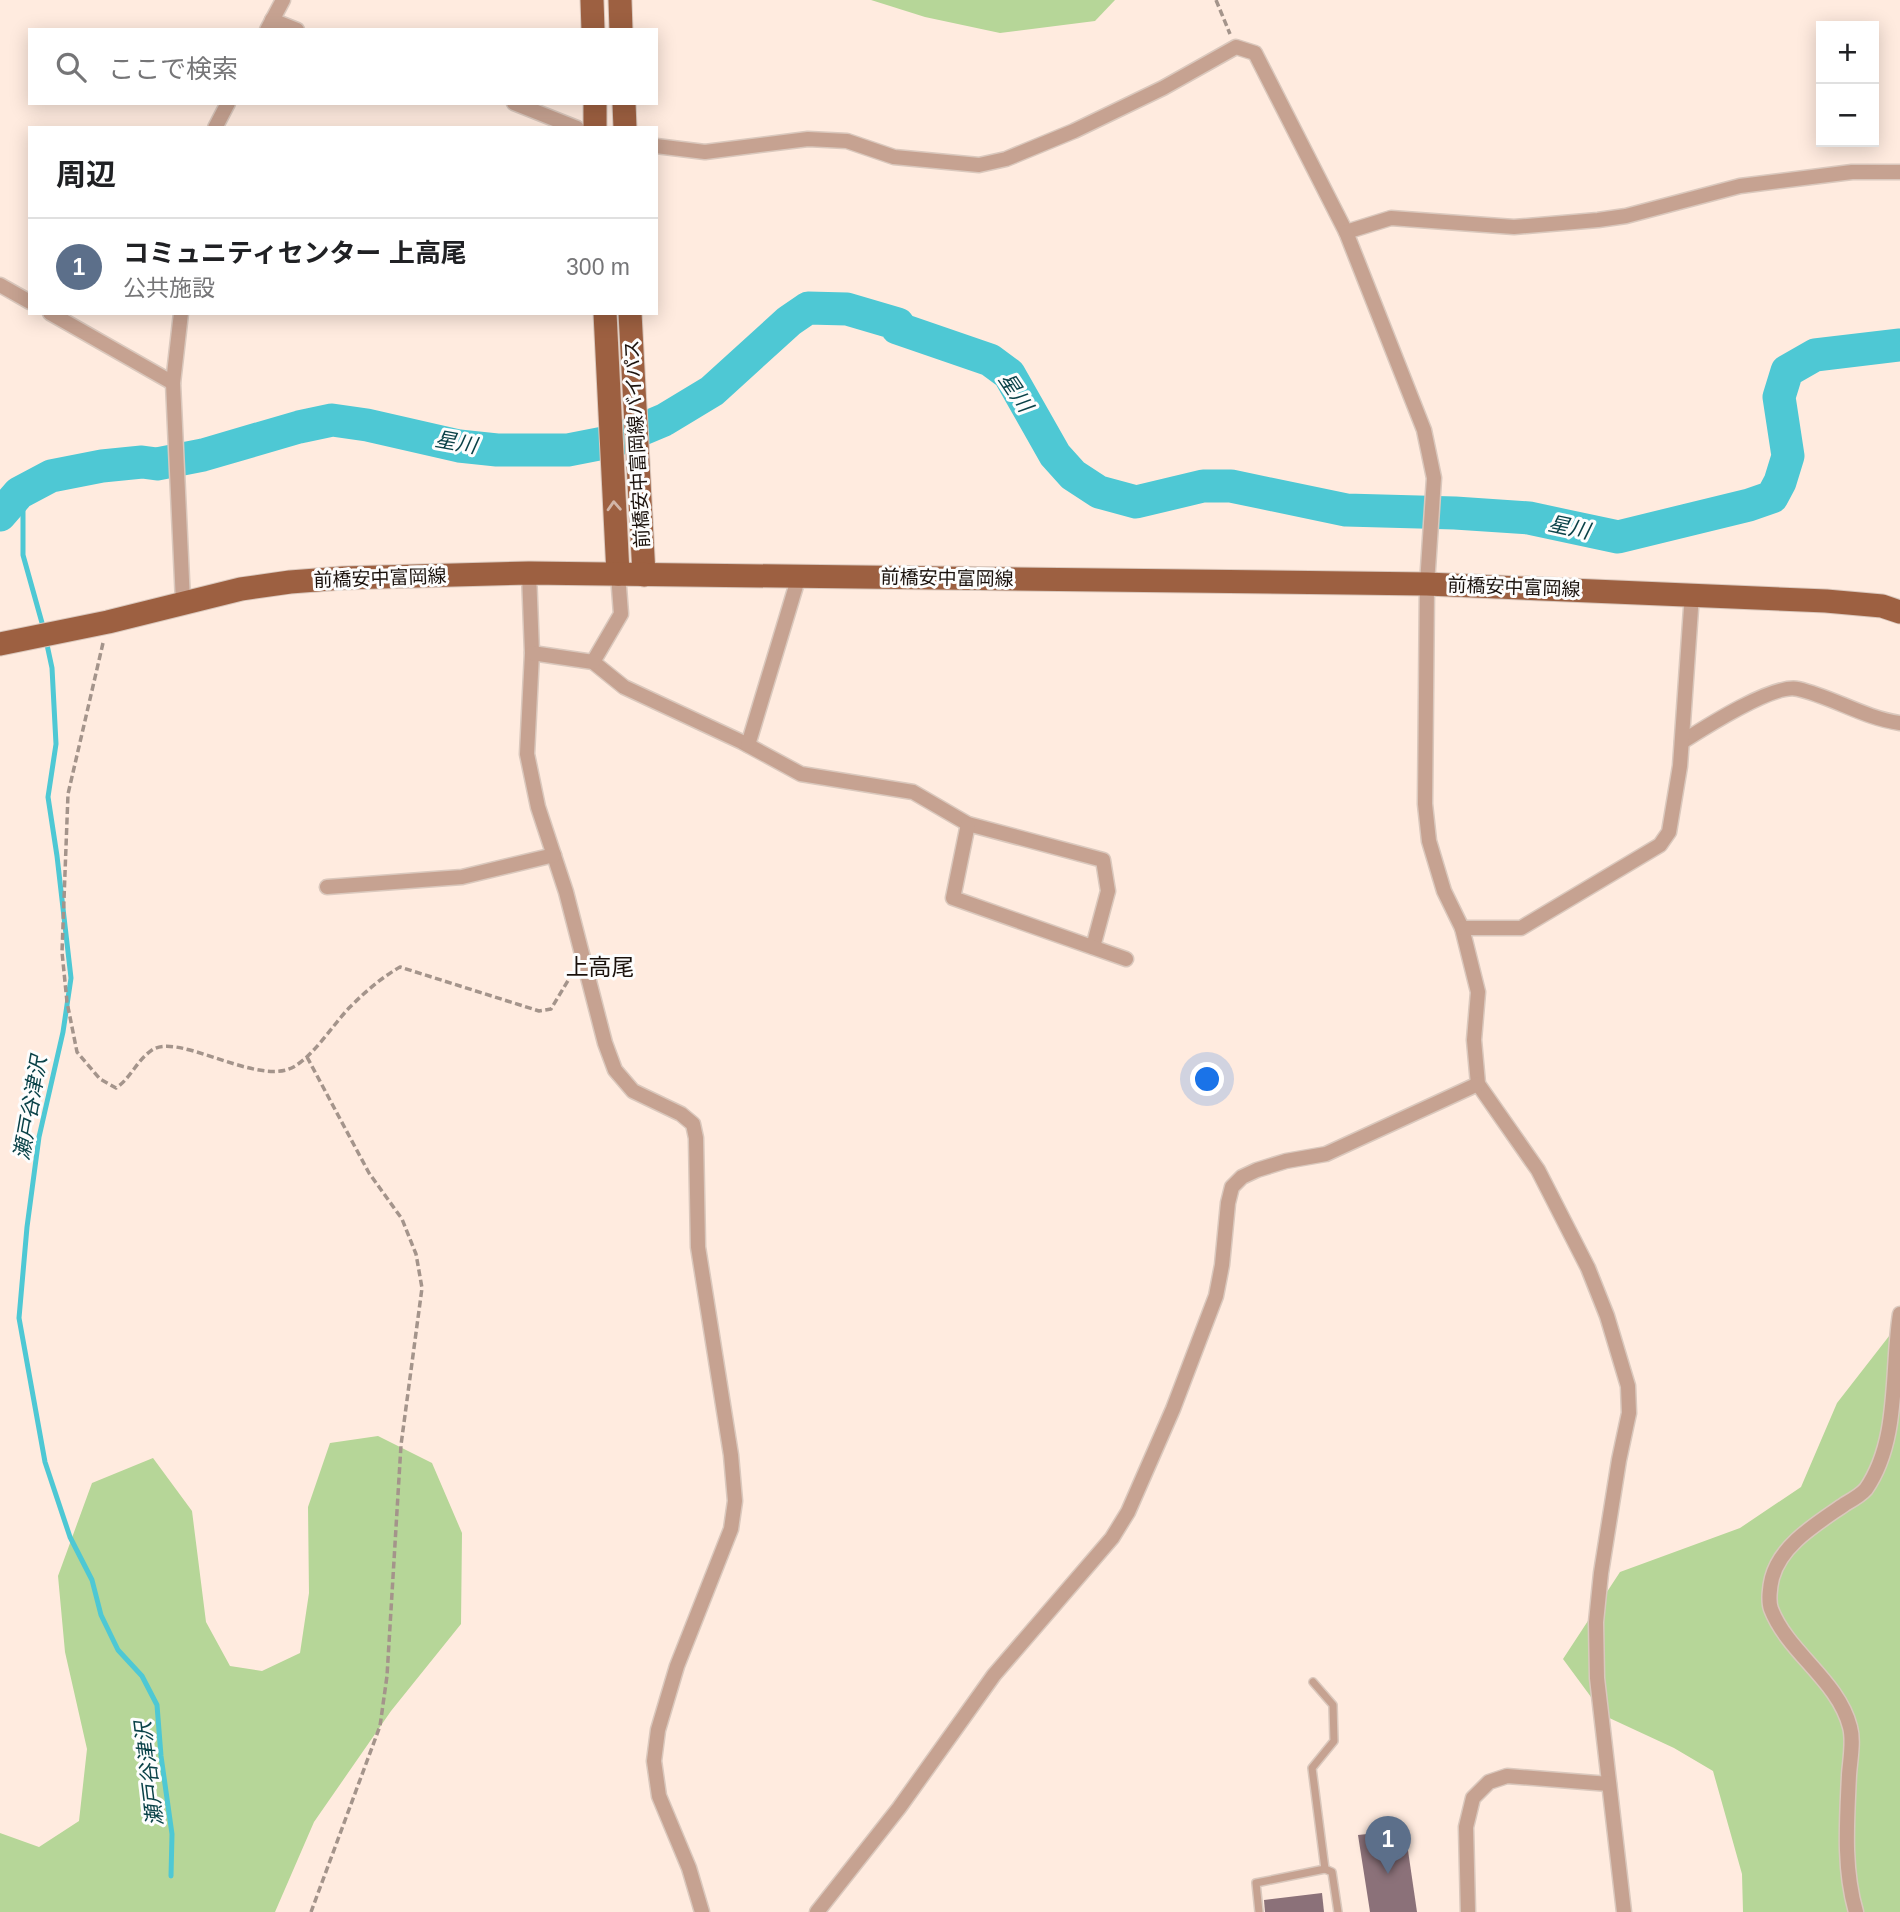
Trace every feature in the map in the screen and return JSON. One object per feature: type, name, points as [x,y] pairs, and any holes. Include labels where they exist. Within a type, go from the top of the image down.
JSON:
[{"type":"main road","points":[[592,0],[593,28]]},
{"type":"main road","points":[[620,0],[621,28]]},
{"type":"main road","points":[[594,105],[595,126]]},
{"type":"main road","points":[[624,105],[625,126]]},
{"type":"main road","name":"前橋安中富岡線バイパス","points":[[605,315],[618,574]]},
{"type":"main road","name":"前橋安中富岡線バイパス","points":[[630,315],[645,575]]},
{"type":"main road","name":"前橋安中富岡線","points":[[5,647],[183,602],[241,589],[290,582],[528,573],[1427,584],[1826,601],[1882,606],[1900,612]]},
{"type":"street","points":[[269,25],[283,0]]},
{"type":"street","points":[[658,146],[705,152],[808,139],[847,141],[894,157],[979,165],[1006,159],[1074,131],[1163,88],[1236,47],[1255,53],[1346,232],[1424,430],[1434,478],[1427,584],[1425,803],[1429,841],[1444,891],[1462,928],[1478,992],[1474,1040],[1478,1084],[1538,1170],[1588,1268],[1607,1316],[1628,1386],[1629,1413],[1603,1560],[1597,1622],[1597,1678],[1624,1912]]},
{"type":"street","points":[[216,126],[227,105]]},
{"type":"street","points":[[519,105],[572,126]]},
{"type":"street","points":[[1346,232],[1391,218],[1514,227],[1598,220],[1626,216],[1740,186],[1852,172],[1900,172]]},
{"type":"street","points":[[0,285],[28,301]]},
{"type":"street","points":[[54,315],[173,383]]},
{"type":"street","points":[[181,315],[173,383],[183,602]]},
{"type":"street","points":[[528,573],[532,653],[527,754],[538,807],[582,953],[605,1043],[615,1070],[633,1091],[681,1114],[693,1124],[696,1138],[698,1247],[729,1441],[735,1502],[731,1529],[677,1666],[658,1730],[654,1761],[659,1796],[689,1868],[702,1912]]},
{"type":"street","points":[[593,662],[621,614],[618,574]]},
{"type":"street","points":[[748,745],[799,576]]},
{"type":"street","points":[[1462,928],[1521,928],[1660,845],[1669,832],[1680,766],[1692,594]]},
{"type":"street","points":[[532,653],[593,662],[624,687],[748,745],[801,774],[913,792],[968,824],[1103,860],[1108,891],[1093,947]]},
{"type":"street","points":[[1682,741],[1754,699],[1795,688],[1884,721],[1900,723]]},
{"type":"street","points":[[968,824],[953,898],[1126,959]]},
{"type":"street","points":[[327,887],[462,877],[554,855]]},
{"type":"street","points":[[817,1912],[914,1788],[994,1675],[1112,1538],[1129,1512],[1173,1409],[1216,1297],[1232,1186],[1242,1177],[1257,1170],[1286,1161],[1326,1154],[1478,1084]]},
{"type":"street","points":[[1856,1912],[1846,1842],[1851,1730],[1843,1709],[1782,1629],[1770,1607],[1771,1580],[1778,1560],[1797,1540],[1866,1490],[1882,1459],[1892,1422],[1896,1338],[1900,1314]]},
{"type":"street","points":[[1468,1912],[1466,1827],[1473,1798],[1489,1782],[1507,1776],[1609,1784]]},
{"type":"lane","points":[[1313,1682],[1333,1705],[1334,1741],[1312,1768],[1325,1869]]},
{"type":"lane","points":[[1259,1912],[1255,1883],[1325,1869],[1332,1872],[1338,1912]]},
{"type":"path","points":[[1216,0],[1236,47]]},
{"type":"path","points":[[108,622],[68,794],[62,952],[67,1002],[77,1052],[100,1079],[116,1088],[127,1081],[153,1049],[171,1045],[251,1070],[287,1070],[307,1056],[377,980],[400,967],[539,1011],[551,1009],[582,953]]},
{"type":"path","points":[[307,1056],[369,1173],[401,1219],[416,1254],[422,1288],[401,1445],[387,1676],[380,1726],[310,1912]]},
{"type":"green space","points":[[871,0],[1115,0],[1095,21],[1000,33],[925,17]]},
{"type":"green space","points":[[1900,1322],[1900,1912],[1743,1912],[1742,1874],[1713,1771],[1674,1748],[1605,1716],[1563,1659],[1620,1572],[1740,1528],[1801,1487],[1837,1403]]},
{"type":"green space","points":[[378,1436],[432,1463],[462,1533],[461,1624],[391,1711],[314,1822],[275,1912],[0,1912],[0,1833],[39,1847],[79,1821],[87,1749],[65,1652],[58,1576],[92,1483],[153,1458],[192,1511],[206,1622],[230,1666],[262,1671],[300,1653],[309,1593],[308,1507],[330,1443]]},
{"type":"building","points":[[1405,1830],[1417,1912],[1370,1912],[1358,1835]]},
{"type":"building","points":[[1322,1893],[1324,1912],[1265,1912],[1264,1900]]},
{"type":"waterway","name":"星川","points":[[0,515],[19,493],[51,476],[102,466],[142,462],[157,464],[203,455],[332,420],[367,425],[459,446],[497,450],[568,450],[614,441],[664,420],[712,391],[789,321],[808,308],[847,309],[898,324],[897,328],[990,360],[1009,374],[1055,455],[1073,475],[1099,492],[1136,502],[1203,486],[1231,486],[1346,510],[1529,518],[1618,537],[1772,497],[1788,456],[1779,397],[1787,371],[1815,355],[1900,345]]},
{"type":"waterway","name":"瀬戸谷津沢","points":[[23,490],[23,555],[44,630]]},
{"type":"waterway","name":"瀬戸谷津沢","points":[[46,640],[52,668],[56,744],[48,797],[71,978],[63,1032],[39,1137],[19,1318],[45,1462],[70,1537],[92,1580],[101,1615],[118,1650],[142,1676],[157,1705],[172,1834],[171,1876]]},
{"type":"place","name":"コミュニティセンター 上高尾","points":[[1388,1874]]},
{"type":"district","name":"上高尾","points":[[600,967]]}]
